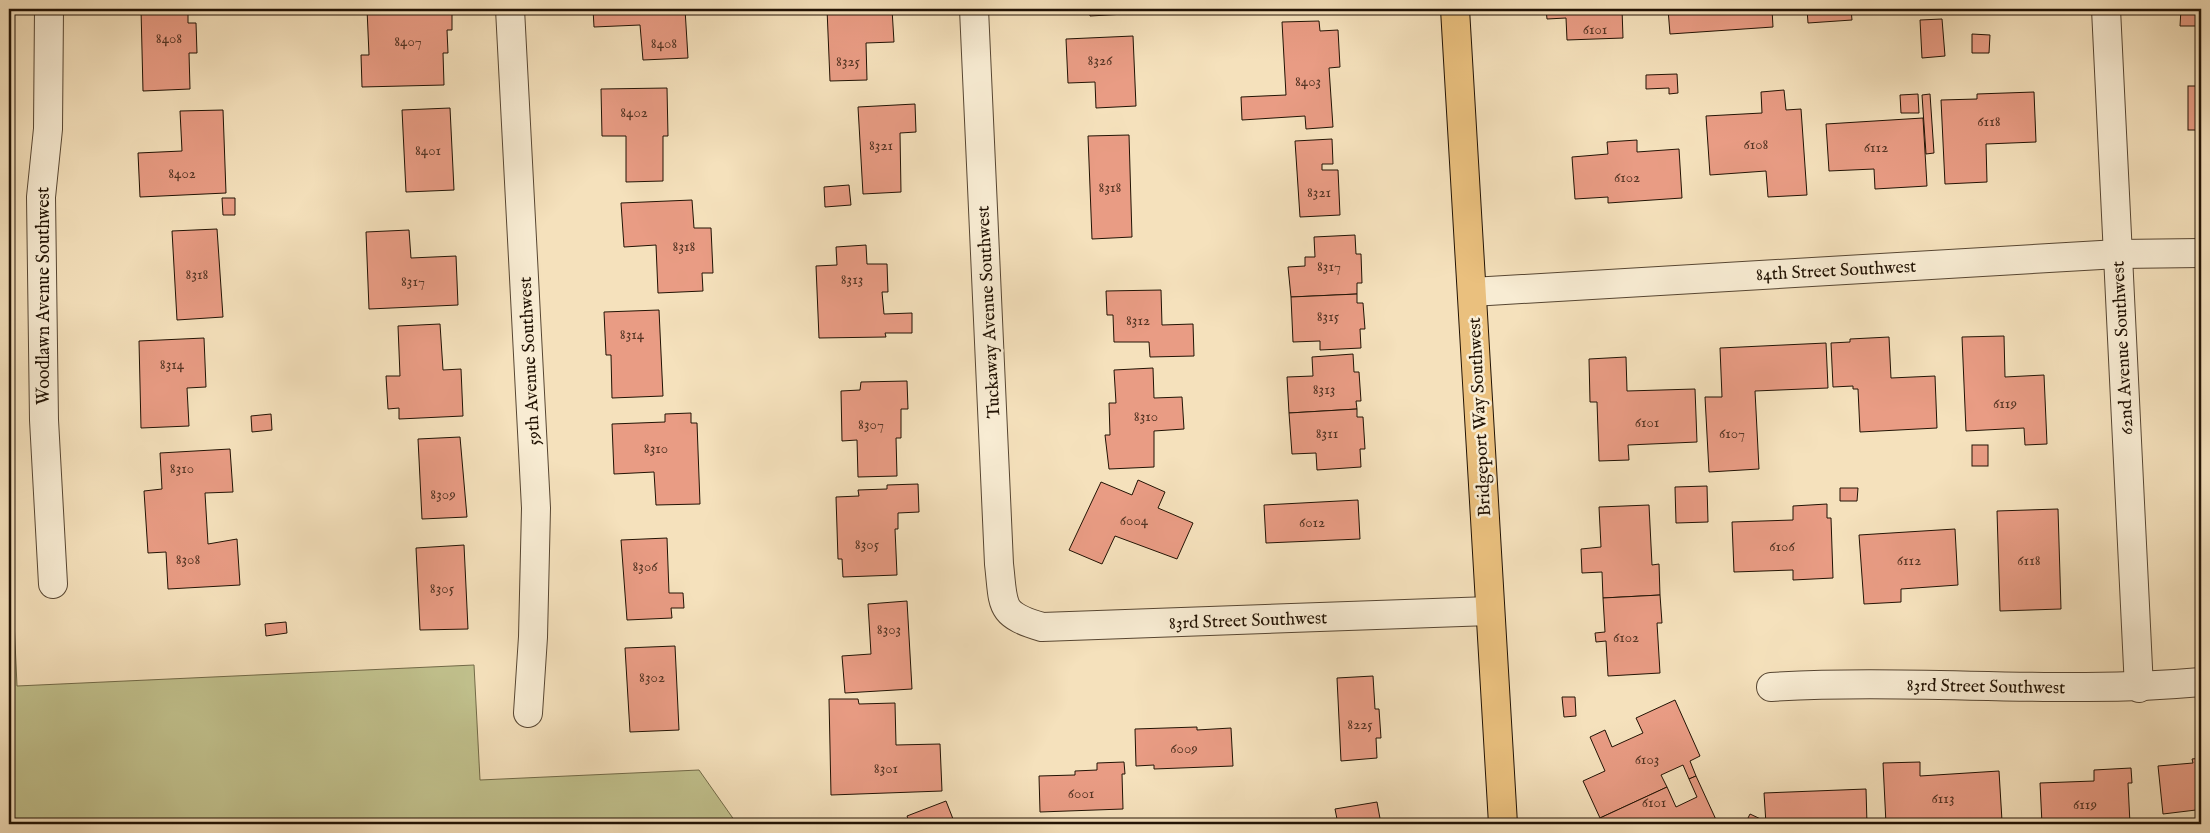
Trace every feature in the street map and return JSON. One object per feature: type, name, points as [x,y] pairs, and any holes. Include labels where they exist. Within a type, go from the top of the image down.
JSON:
[{"type":"main road","name":"Bridgeport Way Southwest","points":[[1455,9],[1503,824]]},
{"type":"street","name":"Woodlawn Avenue Southwest","points":[[49,9],[48,129],[41,197],[44,420],[53,584]]},
{"type":"street","name":"59th Avenue Southwest","points":[[510,9],[536,508],[533,637],[528,713]]},
{"type":"street","name":"Tuckaway Avenue Southwest","points":[[974,9],[999,564],[1003,598],[1009,614]]},
{"type":"street","name":"62nd Avenue Southwest","points":[[2106,9],[2139,688]]},
{"type":"street","name":"84th Street Southwest","points":[[1472,292],[2118,254],[2201,253]]},
{"type":"street","name":"83rd Street Southwest","points":[[1009,614],[1018,620],[1042,627],[1490,611]]},
{"type":"street","name":"83rd Street Southwest","points":[[1771,687],[1831,684],[2139,688],[2201,682]]},
{"type":"green space","points":[[9,510],[17,686],[474,665],[480,780],[699,770],[737,824],[9,824]]},
{"type":"building","points":[[141,9],[188,9],[188,23],[196,23],[197,53],[189,53],[190,89],[143,91]]},
{"type":"building","points":[[367,9],[452,9],[452,30],[447,30],[448,53],[443,53],[444,85],[362,87],[361,55],[369,55]]},
{"type":"building","points":[[593,9],[685,9],[688,58],[643,60],[640,25],[594,27]]},
{"type":"building","points":[[827,9],[892,9],[894,42],[866,43],[867,80],[830,81]]},
{"type":"building","points":[[1089,9],[1143,9],[1143,13],[1090,16]]},
{"type":"building","points":[[1546,9],[1622,9],[1623,38],[1567,40],[1566,18],[1547,19]]},
{"type":"building","points":[[1668,9],[1772,9],[1773,27],[1670,34]]},
{"type":"building","points":[[1807,9],[1851,9],[1852,20],[1808,23]]},
{"type":"building","points":[[2181,9],[2201,9],[2201,26],[2180,26]]},
{"type":"building","points":[[1942,19],[1945,56],[1922,58],[1920,20]]},
{"type":"building","points":[[1319,21],[1320,31],[1338,30],[1340,67],[1329,68],[1333,127],[1306,129],[1305,116],[1242,120],[1241,97],[1286,95],[1282,22]]},
{"type":"building","points":[[1972,34],[1990,35],[1989,53],[1972,53]]},
{"type":"building","points":[[1133,36],[1136,106],[1096,108],[1095,82],[1068,83],[1066,39]]},
{"type":"building","points":[[1677,74],[1678,93],[1669,94],[1669,88],[1646,89],[1646,75]]},
{"type":"building","points":[[2188,86],[2201,86],[2201,130],[2188,130]]},
{"type":"building","points":[[667,88],[668,136],[663,136],[663,181],[626,182],[626,136],[602,136],[601,89]]},
{"type":"building","points":[[1784,90],[1786,110],[1801,109],[1807,195],[1768,197],[1766,171],[1710,175],[1706,116],[1762,113],[1761,92]]},
{"type":"building","points":[[2034,92],[2036,142],[1986,144],[1987,182],[1945,184],[1941,100],[1977,99],[1977,94]]},
{"type":"building","points":[[1918,94],[1919,113],[1901,113],[1900,95]]},
{"type":"building","points":[[1930,94],[1934,153],[1926,154],[1922,95]]},
{"type":"building","points":[[915,104],[916,132],[900,133],[901,192],[863,194],[858,107]]},
{"type":"building","points":[[450,108],[454,190],[406,192],[402,110]]},
{"type":"building","points":[[223,110],[226,193],[140,197],[138,153],[182,151],[180,111]]},
{"type":"building","points":[[1923,118],[1927,186],[1875,189],[1874,169],[1829,171],[1826,124]]},
{"type":"building","points":[[1129,135],[1132,237],[1092,239],[1088,136]]},
{"type":"building","points":[[1332,139],[1333,164],[1322,164],[1322,170],[1338,170],[1340,215],[1300,217],[1295,141]]},
{"type":"building","points":[[1637,140],[1637,152],[1679,149],[1682,198],[1608,203],[1608,197],[1575,199],[1572,157],[1608,154],[1607,142]]},
{"type":"building","points":[[849,185],[851,205],[825,207],[824,187]]},
{"type":"building","points":[[222,198],[235,198],[235,215],[223,215]]},
{"type":"building","points":[[692,200],[694,228],[711,228],[713,273],[702,273],[703,291],[658,293],[656,245],[624,247],[621,203]]},
{"type":"building","points":[[217,229],[223,317],[177,320],[172,231]]},
{"type":"building","points":[[409,230],[411,258],[456,256],[458,305],[369,309],[366,232]]},
{"type":"building","points":[[1355,235],[1356,254],[1361,254],[1362,283],[1357,283],[1357,294],[1291,297],[1288,267],[1305,266],[1305,257],[1315,257],[1314,237]]},
{"type":"building","points":[[866,245],[867,264],[887,264],[888,292],[882,292],[884,314],[912,313],[912,333],[885,333],[886,337],[819,338],[816,266],[837,265],[836,247]]},
{"type":"building","points":[[1161,290],[1162,325],[1193,324],[1194,356],[1150,357],[1149,342],[1114,342],[1113,315],[1107,315],[1106,291]]},
{"type":"building","points":[[1357,294],[1357,303],[1363,303],[1365,329],[1360,329],[1361,348],[1320,350],[1320,341],[1293,342],[1291,297]]},
{"type":"building","points":[[659,310],[663,396],[612,398],[611,355],[606,355],[604,312]]},
{"type":"building","points":[[440,324],[443,370],[461,369],[463,416],[399,419],[399,408],[388,409],[386,376],[400,376],[398,326]]},
{"type":"building","points":[[2004,336],[2005,377],[2044,375],[2047,444],[2025,445],[2024,428],[1966,431],[1962,337]]},
{"type":"building","points":[[1889,337],[1891,378],[1935,376],[1937,428],[1860,432],[1858,389],[1853,389],[1853,386],[1833,387],[1831,343],[1850,342],[1850,339]]},
{"type":"building","points":[[204,338],[206,387],[187,388],[189,426],[141,428],[139,341]]},
{"type":"building","points":[[1826,343],[1828,388],[1755,391],[1759,469],[1709,472],[1705,397],[1722,397],[1720,348]]},
{"type":"building","points":[[1353,354],[1354,372],[1359,372],[1361,401],[1356,401],[1357,409],[1289,413],[1287,377],[1313,376],[1312,357]]},
{"type":"building","points":[[1626,357],[1627,391],[1695,389],[1697,442],[1628,445],[1629,460],[1599,461],[1597,402],[1590,402],[1589,359]]},
{"type":"building","points":[[1153,368],[1154,398],[1182,397],[1184,429],[1154,431],[1154,467],[1109,469],[1105,435],[1110,435],[1109,403],[1116,403],[1114,370]]},
{"type":"building","points":[[907,381],[908,409],[901,409],[901,438],[896,438],[897,476],[858,477],[857,440],[842,441],[841,391],[860,390],[861,382]]},
{"type":"building","points":[[1357,409],[1357,417],[1363,417],[1365,449],[1360,449],[1361,467],[1317,470],[1316,453],[1292,454],[1289,413]]},
{"type":"building","points":[[691,413],[691,423],[697,423],[700,504],[656,505],[654,472],[614,474],[612,424],[665,422],[665,414]]},
{"type":"building","points":[[271,414],[272,430],[252,432],[251,416]]},
{"type":"building","points":[[460,437],[467,517],[422,519],[418,439]]},
{"type":"building","points":[[1972,445],[1988,445],[1988,466],[1972,466]]},
{"type":"building","points":[[230,449],[233,492],[205,493],[208,544],[237,539],[240,585],[168,589],[166,552],[148,553],[144,491],[162,489],[160,453]]},
{"type":"building","points":[[1138,480],[1165,492],[1158,508],[1193,523],[1177,559],[1115,536],[1102,564],[1069,550],[1101,482],[1132,495]]},
{"type":"building","points":[[918,484],[919,512],[898,513],[898,529],[895,529],[897,575],[843,577],[842,559],[838,559],[836,497],[859,496],[858,490],[887,489],[887,485]]},
{"type":"building","points":[[1707,486],[1708,522],[1676,523],[1675,487]]},
{"type":"building","points":[[1840,488],[1858,488],[1857,501],[1840,501]]},
{"type":"building","points":[[1358,500],[1360,539],[1266,543],[1264,505]]},
{"type":"building","points":[[1827,504],[1827,518],[1831,518],[1833,578],[1793,580],[1793,570],[1734,572],[1732,522],[1793,520],[1793,506]]},
{"type":"building","points":[[1649,505],[1652,565],[1659,564],[1660,595],[1603,598],[1602,572],[1582,573],[1581,549],[1601,547],[1599,507]]},
{"type":"building","points":[[2058,509],[2061,609],[2000,611],[1997,511]]},
{"type":"building","points":[[1955,529],[1958,585],[1901,589],[1901,602],[1864,604],[1859,535]]},
{"type":"building","points":[[667,538],[669,593],[683,593],[684,608],[671,608],[672,618],[627,620],[621,540]]},
{"type":"building","points":[[464,545],[468,629],[420,630],[416,548]]},
{"type":"building","points":[[1660,595],[1662,623],[1657,623],[1660,673],[1608,676],[1606,641],[1596,642],[1595,633],[1605,632],[1603,598]]},
{"type":"building","points":[[907,601],[912,689],[845,693],[842,656],[871,654],[868,604]]},
{"type":"building","points":[[286,622],[287,633],[266,636],[265,624]]},
{"type":"building","points":[[675,646],[679,730],[630,732],[625,648]]},
{"type":"building","points":[[1373,676],[1375,709],[1379,709],[1381,738],[1376,738],[1377,758],[1341,761],[1337,678]]},
{"type":"building","points":[[1562,697],[1575,697],[1576,716],[1564,717]]},
{"type":"building","points":[[829,699],[858,699],[859,704],[895,703],[896,745],[940,744],[942,791],[831,795]]},
{"type":"building","points":[[1675,700],[1700,756],[1690,761],[1696,776],[1689,779],[1683,765],[1661,775],[1667,787],[1600,818],[1583,781],[1605,771],[1590,737],[1605,730],[1612,747],[1643,733],[1636,718]]},
{"type":"building","points":[[1197,727],[1197,730],[1231,728],[1233,766],[1154,769],[1154,765],[1136,766],[1135,729]]},
{"type":"building","points":[[2201,758],[2201,824],[2197,824],[2196,810],[2163,814],[2158,766],[2193,763],[2192,759]]},
{"type":"building","points":[[1124,762],[1125,774],[1122,774],[1123,809],[1040,812],[1039,776],[1075,775],[1075,771],[1097,770],[1097,763]]},
{"type":"building","points":[[1920,762],[1920,776],[1999,771],[2002,821],[1886,824],[1883,763]]},
{"type":"building","points":[[2131,768],[2132,783],[2128,783],[2130,824],[2042,824],[2040,783],[2094,781],[2094,770]]},
{"type":"building","points":[[1696,776],[1718,824],[1603,824],[1600,818],[1667,787],[1676,807],[1697,797],[1689,779]]},
{"type":"building","points":[[1866,789],[1867,824],[1766,824],[1764,793]]},
{"type":"building","points":[[946,801],[955,824],[910,824],[907,816]]},
{"type":"building","points":[[1377,802],[1381,824],[1338,824],[1335,809]]},
{"type":"building","points":[[1750,814],[1765,821],[1763,824],[1745,824]]}]
